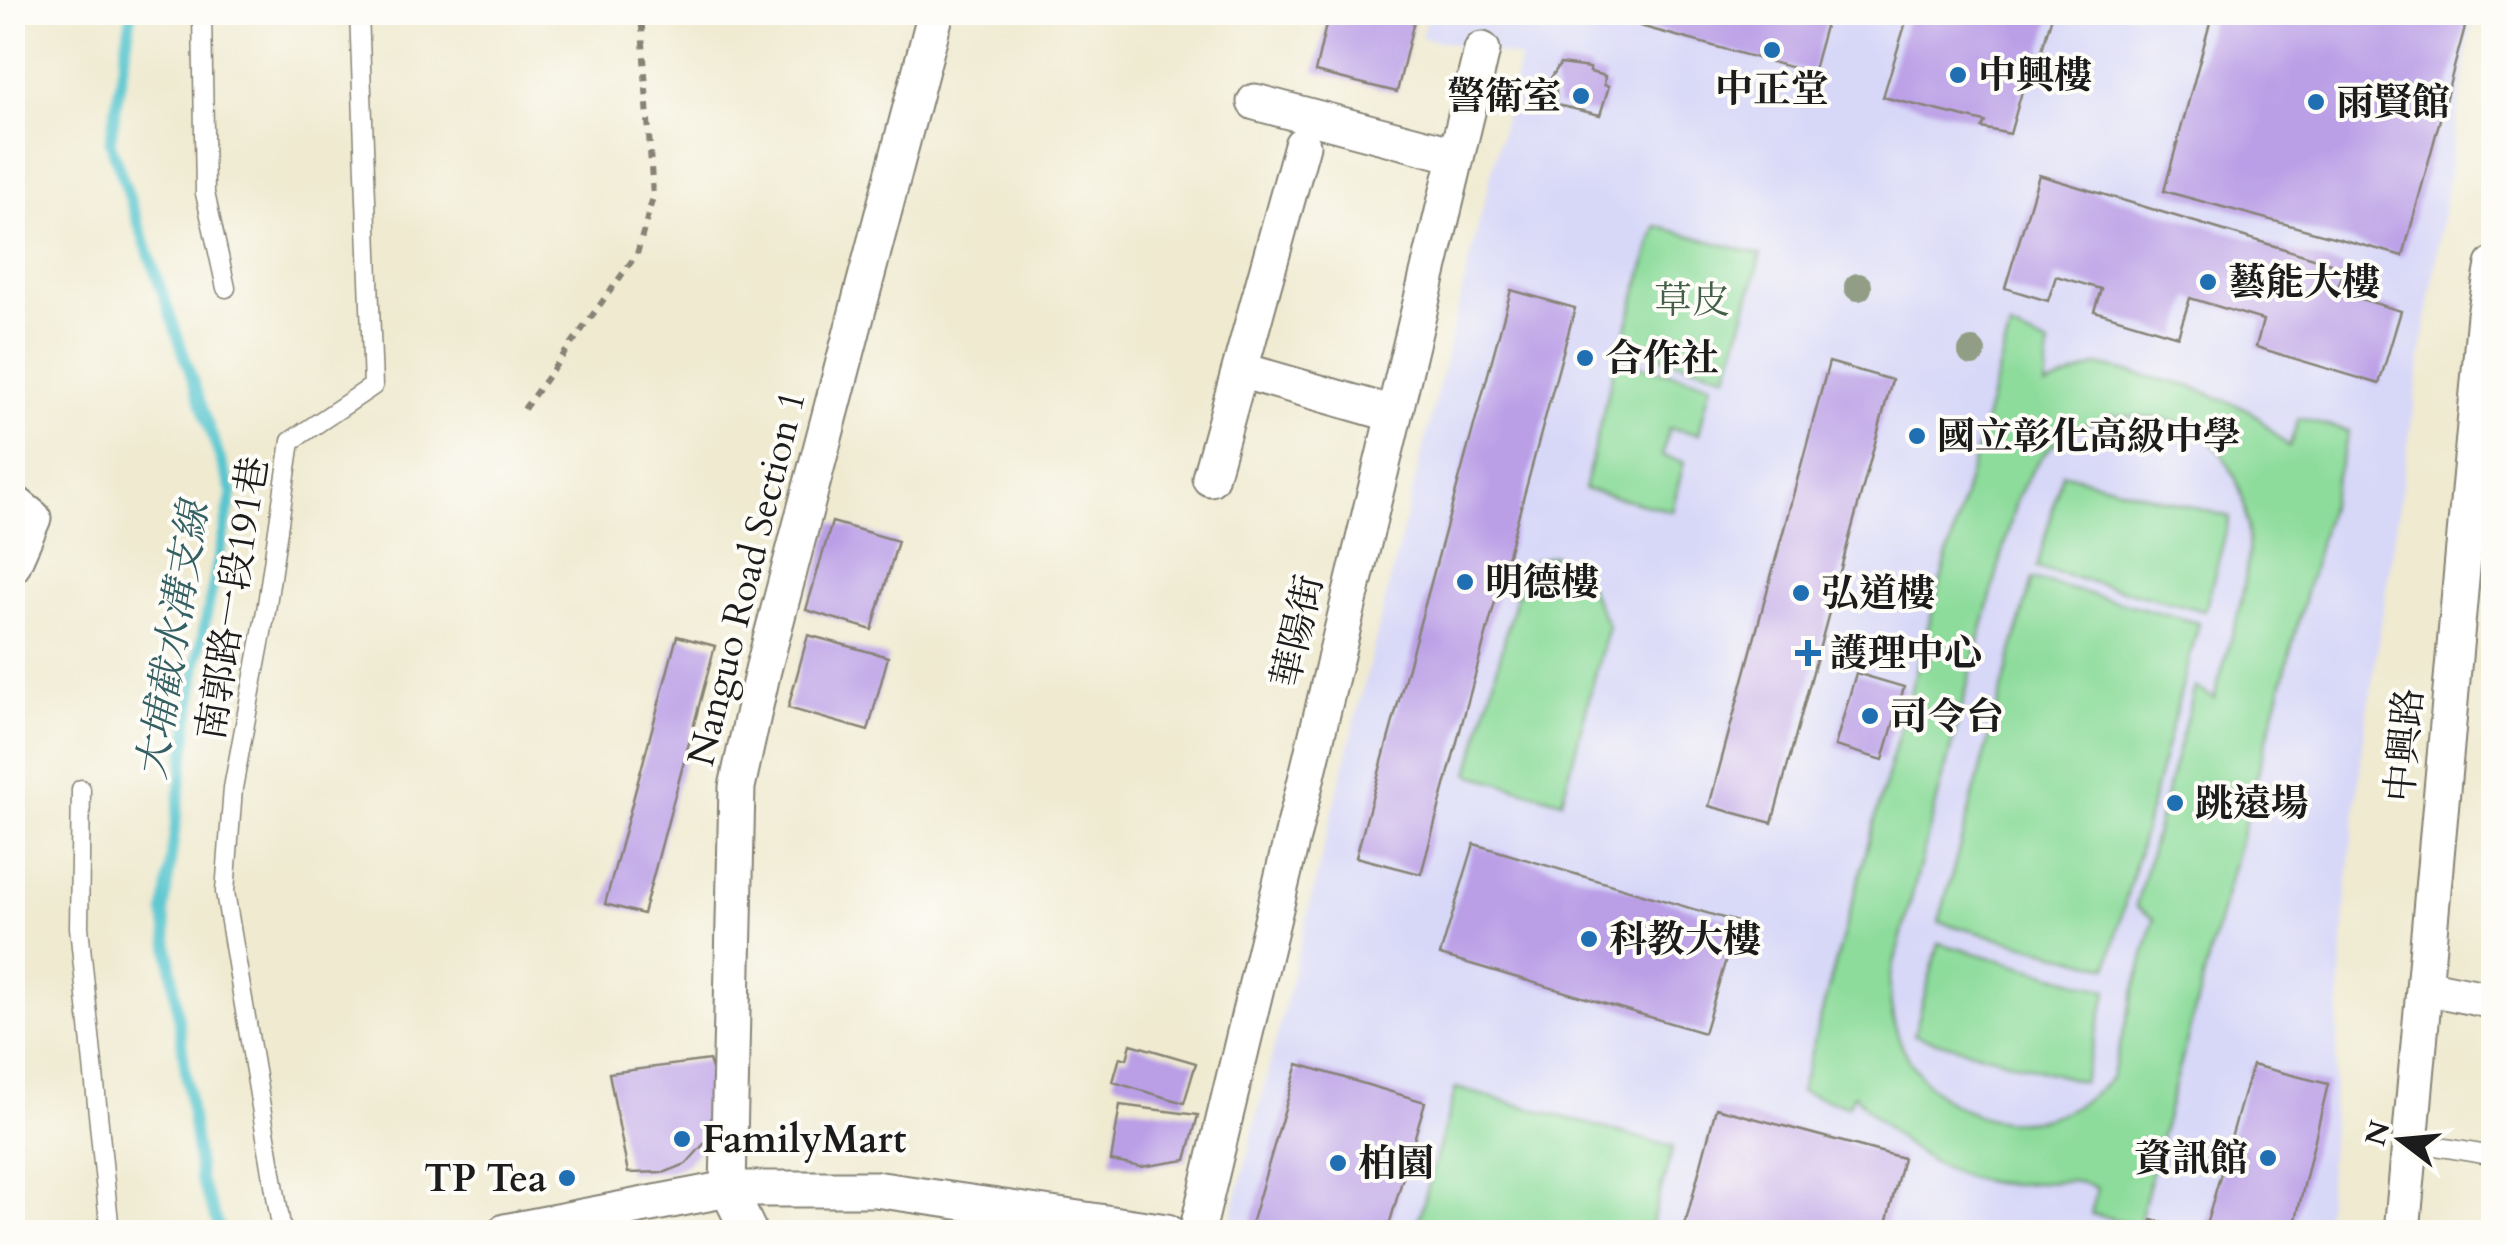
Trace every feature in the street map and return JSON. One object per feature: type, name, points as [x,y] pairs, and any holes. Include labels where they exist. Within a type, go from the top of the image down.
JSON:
[{"type":"street","name":"Nanguo Road Section 1","points":[[728,1189],[737,787],[763,670],[936,12]]},
{"type":"street","name":"華陽街","points":[[1197,1232],[1482,50]]},
{"type":"street","points":[[1255,102],[1455,155]]},
{"type":"street","points":[[1210,478],[1302,145]]},
{"type":"street","name":"中興路","points":[[2402,1232],[2494,265]]},
{"type":"street","points":[[1240,370],[1393,414]]},
{"type":"street","points":[[12,500],[33,518],[12,566]]},
{"type":"street","points":[[2425,987],[2494,1001]]},
{"type":"street","points":[[728,1189],[749,1232]]},
{"type":"street","points":[[505,1232],[728,1189],[875,1189],[1168,1232]]},
{"type":"lane","points":[[202,12],[205,192],[226,288]]},
{"type":"lane","name":"南郭路一段191巷","points":[[282,1232],[224,892],[233,788],[266,611],[291,441],[373,386],[359,12]]},
{"type":"lane","points":[[80,789],[79,927],[110,1232]]},
{"type":"lane","points":[[2411,1142],[2494,1156]]},
{"type":"path","points":[[524,409],[637,254],[653,197],[640,12]]},
{"type":"shaded area","name":"國立彰化高級中學","points":[[1428,13],[2473,13],[2363,744],[2346,898],[2325,1232],[1258,1232],[1230,1225],[1520,58],[1421,37]]},
{"type":"green space","name":"草皮","points":[[1656,226],[1761,255],[1728,375],[1622,346]]},
{"type":"green space","points":[[2010,329],[2049,346],[2045,387],[2098,365],[2189,386],[2250,410],[2289,447],[2299,418],[2349,431],[2138,1224],[2091,1214],[2097,1188],[2087,1184],[2012,1184],[1966,1177],[1905,1143],[1854,1094],[1848,1106],[1800,1092]],"holes":[[[2113,415],[2188,426],[2223,456],[2240,490],[2247,519],[2245,579],[2214,698],[2195,687],[2136,906],[2154,919],[2111,1078],[2075,1106],[2038,1119],[2000,1120],[1964,1110],[1934,1089],[1909,1060],[1894,1022],[1890,979],[2017,498],[2035,466],[2054,444],[2078,428]]]},
{"type":"green space","name":"草皮","points":[[1616,360],[1711,383],[1699,434],[1669,428],[1662,456],[1684,462],[1672,511],[1584,489]]},
{"type":"green space","points":[[2062,473],[2230,517],[2205,611],[2037,568]]},
{"type":"green space","points":[[1554,555],[1586,581],[1608,626],[1562,801],[1469,774],[1515,600],[1533,561]]},
{"type":"green space","points":[[2032,579],[2199,623],[2108,967],[1939,922]]},
{"type":"green space","points":[[1939,943],[2108,990],[2083,1082],[1914,1035]]},
{"type":"green space","points":[[1456,1088],[1673,1147],[1649,1232],[1415,1232]]},
{"type":"building","points":[[1329,12],[1416,12],[1397,92],[1315,72]]},
{"type":"building","name":"中正堂","points":[[1643,12],[1829,12],[1812,73],[1640,26]]},
{"type":"building","name":"中興樓","points":[[1909,12],[2053,12],[2041,53],[2033,52],[2010,134],[1982,128],[1985,122],[1883,97]]},
{"type":"building","name":"雨賢館","points":[[2213,12],[2469,12],[2403,256],[2164,191]]},
{"type":"building","name":"警衛室","points":[[1560,64],[1590,68],[1590,72],[1605,76],[1604,85],[1609,86],[1600,115],[1557,105],[1555,79],[1551,78]]},
{"type":"building","name":"藝能大樓","points":[[2039,175],[2344,267],[2337,292],[2401,311],[2379,384],[2256,347],[2263,320],[2190,298],[2178,336],[2094,311],[2101,289],[2056,276],[2048,301],[2005,288]]},
{"type":"building","name":"明德樓","points":[[1511,290],[1575,308],[1421,874],[1356,857]]},
{"type":"building","name":"弘道樓","points":[[1829,362],[1892,380],[1772,823],[1709,806]]},
{"type":"building","points":[[832,522],[898,541],[872,630],[806,610]]},
{"type":"building","points":[[808,635],[888,657],[868,731],[788,708]]},
{"type":"building","points":[[677,636],[715,646],[643,914],[605,904]]},
{"type":"building","name":"司令台","points":[[1856,673],[1904,687],[1883,760],[1835,746]]},
{"type":"building","name":"科教大樓","points":[[1474,844],[1737,922],[1704,1033],[1440,955]]},
{"type":"building","points":[[1131,1044],[1196,1063],[1184,1103],[1113,1082],[1120,1057],[1127,1059]]},
{"type":"building","points":[[709,1060],[721,1094],[709,1138],[686,1164],[666,1172],[628,1173],[609,1073]]},
{"type":"building","name":"柏園","points":[[1298,1064],[1425,1102],[1387,1232],[1282,1232],[1251,1224]]},
{"type":"building","name":"資訊館","points":[[2252,1065],[2328,1084],[2293,1232],[2204,1232]]},
{"type":"building","points":[[1120,1105],[1198,1115],[1186,1160],[1141,1167],[1111,1161]]},
{"type":"building","points":[[1716,1108],[1903,1158],[1884,1232],[1683,1232]]},
{"type":"building","points":[[2152,1220],[2184,1228],[2183,1232],[2148,1232]]},
{"type":"waterway","name":"大埔截水溝支線","points":[[132,12],[110,142],[232,493],[197,662],[164,912],[200,1179],[221,1232]]},
{"type":"place","name":"中正堂","points":[[1772,50]]},
{"type":"place","name":"中興樓","points":[[1958,75]]},
{"type":"place","name":"警衛室","points":[[1581,96]]},
{"type":"place","name":"雨賢館","points":[[2316,102]]},
{"type":"place","name":"藝能大樓","points":[[2208,282]]},
{"type":"place","name":"合作社","points":[[1585,358]]},
{"type":"place","name":"國立彰化高級中學","points":[[1917,436]]},
{"type":"place","name":"明德樓","points":[[1465,582]]},
{"type":"place","name":"弘道樓","points":[[1801,593]]},
{"type":"place","name":"護理中心","points":[[1808,653]]},
{"type":"place","name":"司令台","points":[[1870,716]]},
{"type":"place","name":"跳遠場","points":[[2175,803]]},
{"type":"place","name":"科教大樓","points":[[1589,939]]},
{"type":"place","name":"FamilyMart","points":[[682,1139]]},
{"type":"place","name":"資訊館","points":[[2268,1158]]},
{"type":"place","name":"柏園","points":[[1338,1163]]},
{"type":"place","name":"TP Tea","points":[[567,1178]]}]
